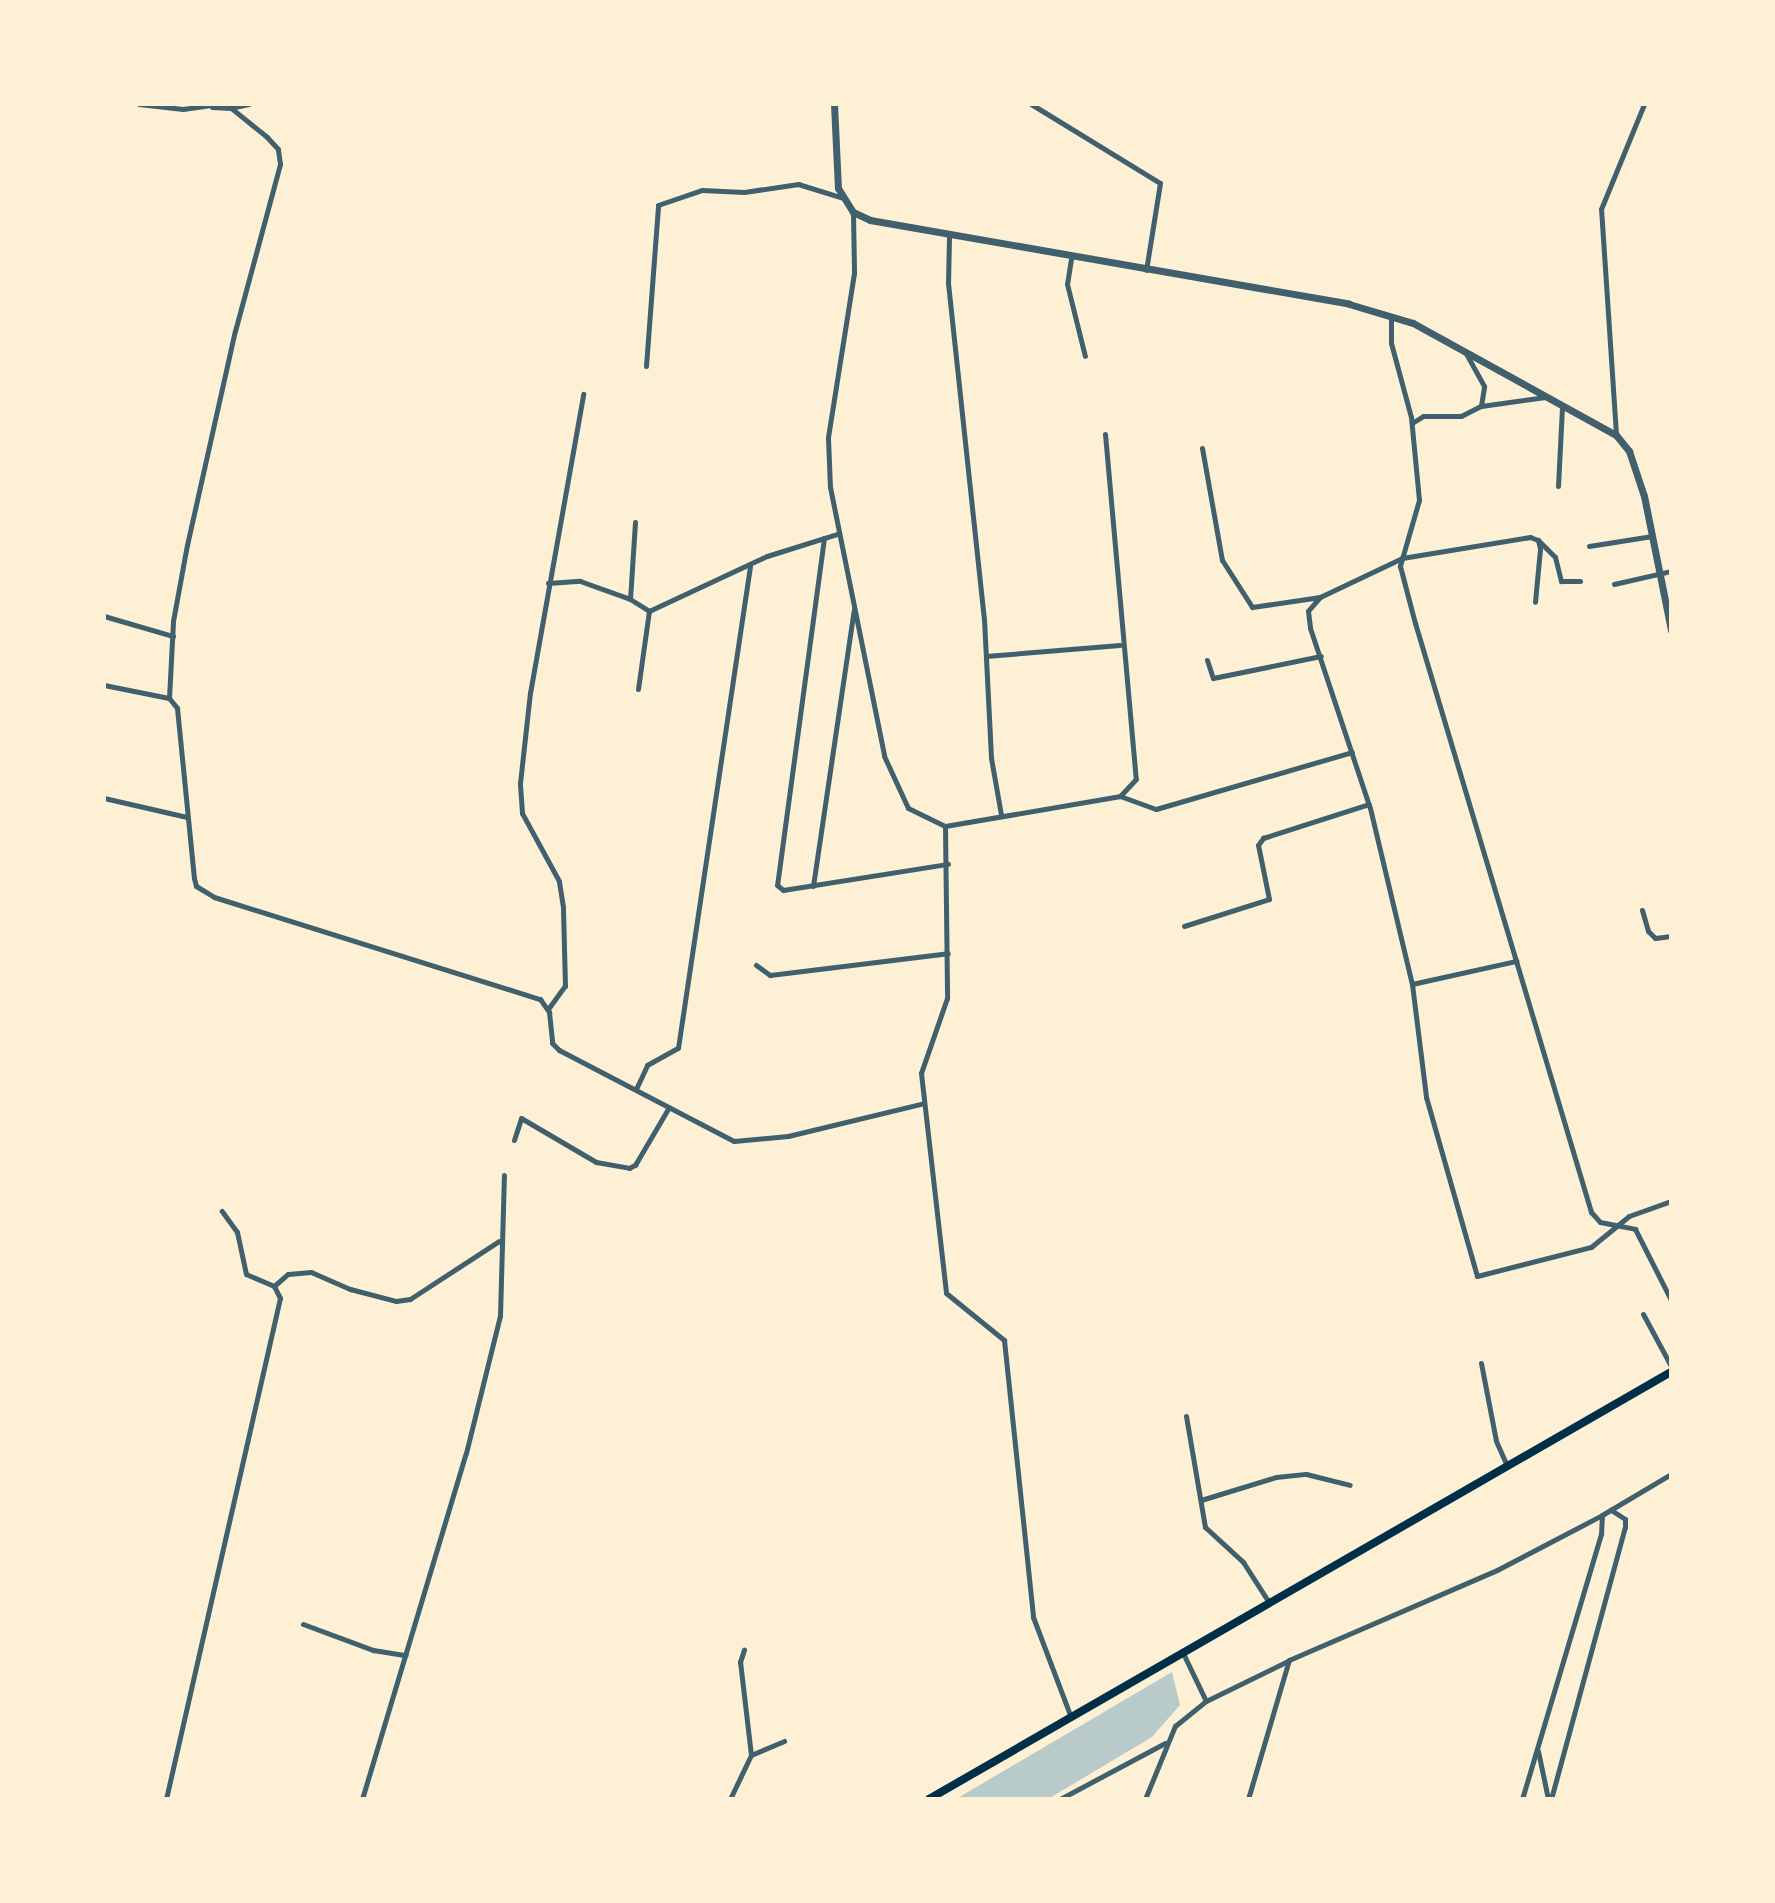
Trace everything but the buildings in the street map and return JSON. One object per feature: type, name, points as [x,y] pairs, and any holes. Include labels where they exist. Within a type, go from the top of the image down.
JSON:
[{"type":"main road","points":[[929,1799],[1182,1650],[1671,1372]]},
{"type":"street","points":[[139,104],[229,108],[249,104]]},
{"type":"street","points":[[834,104],[833,162],[844,198],[853,212],[854,273],[828,438],[837,534],[855,604],[884,756],[908,808],[945,826],[1120,796],[1156,809],[1352,752]]},
{"type":"street","points":[[1031,104],[1160,183],[1146,271]]},
{"type":"street","points":[[1644,104],[1601,209],[1616,435],[1635,465],[1671,630]]},
{"type":"street","points":[[229,108],[278,149],[280,164],[226,367],[187,545],[173,636],[169,698],[181,717],[187,817],[196,886],[214,897],[540,999],[548,1009],[552,1043],[559,1050],[741,1142],[924,1103]]},
{"type":"street","points":[[646,366],[658,205],[693,191],[744,192],[798,184],[844,198]]},
{"type":"street","points":[[853,212],[894,227],[1071,259],[1266,288],[1413,323],[1616,435]]},
{"type":"street","points":[[949,237],[948,283],[986,656],[991,758],[1001,815]]},
{"type":"street","points":[[1071,259],[1067,284],[1085,356]]},
{"type":"street","points":[[1391,317],[1391,343],[1411,424],[1418,512],[1402,558],[1415,623],[1591,1212],[1600,1222],[1635,1229],[1671,1300]]},
{"type":"street","points":[[1465,351],[1484,386],[1481,406]]},
{"type":"street","points":[[548,1009],[565,986],[563,907],[559,881],[522,813],[520,783],[548,583],[583,394]]},
{"type":"street","points":[[1411,424],[1423,416],[1461,416],[1481,406],[1546,397]]},
{"type":"street","points":[[1558,486],[1562,406]]},
{"type":"street","points":[[1105,434],[1120,645],[1136,779],[1120,796]]},
{"type":"street","points":[[1202,448],[1222,560],[1247,604],[1259,609],[1320,597],[1402,558],[1515,538],[1538,540],[1555,557],[1561,581],[1580,581]]},
{"type":"street","points":[[630,599],[635,522]]},
{"type":"street","points":[[649,611],[750,566],[837,534]]},
{"type":"street","points":[[1589,546],[1652,536]]},
{"type":"street","points":[[824,538],[777,876],[783,890],[948,864]]},
{"type":"street","points":[[1535,602],[1538,540]]},
{"type":"street","points":[[636,1089],[647,1065],[678,1048],[750,566]]},
{"type":"street","points":[[1614,584],[1671,571]]},
{"type":"street","points":[[548,583],[580,581],[630,599],[649,611]]},
{"type":"street","points":[[1320,597],[1308,617],[1369,804],[1412,984],[1426,1097],[1477,1276],[1591,1247],[1629,1216],[1671,1201]]},
{"type":"street","points":[[813,886],[855,604]]},
{"type":"street","points":[[638,689],[649,611]]},
{"type":"street","points":[[104,616],[173,636]]},
{"type":"street","points":[[986,656],[1120,645]]},
{"type":"street","points":[[1207,660],[1213,678],[1321,656]]},
{"type":"street","points":[[104,685],[169,698]]},
{"type":"street","points":[[104,798],[187,817]]},
{"type":"street","points":[[1184,926],[1269,899],[1258,845],[1263,838],[1369,804]]},
{"type":"street","points":[[945,826],[948,864],[947,998],[921,1073],[946,1293],[1004,1340],[1033,1617],[1070,1715]]},
{"type":"street","points":[[1642,910],[1655,938],[1671,936]]},
{"type":"street","points":[[756,965],[770,975],[948,953]]},
{"type":"street","points":[[1412,984],[1516,961]]},
{"type":"street","points":[[514,1140],[521,1118],[596,1162],[629,1168],[669,1107]]},
{"type":"street","points":[[362,1799],[462,1467],[500,1316],[499,1241],[506,1221],[504,1175]]},
{"type":"street","points":[[166,1799],[280,1298],[274,1286],[246,1274],[237,1232],[222,1211]]},
{"type":"street","points":[[274,1286],[288,1274],[311,1272],[383,1298],[410,1299],[499,1241]]},
{"type":"street","points":[[1643,1314],[1671,1366]]},
{"type":"street","points":[[1481,1363],[1496,1441],[1507,1466]]},
{"type":"street","points":[[1186,1416],[1201,1500],[1212,1538],[1243,1562],[1268,1601]]},
{"type":"street","points":[[1145,1799],[1165,1743],[1175,1726],[1206,1701],[1289,1660],[1497,1570],[1602,1515],[1671,1474]]},
{"type":"street","points":[[1201,1500],[1291,1475],[1350,1485]]},
{"type":"street","points":[[1550,1799],[1625,1527],[1625,1519],[1610,1510]]},
{"type":"street","points":[[1522,1799],[1602,1515]]},
{"type":"street","points":[[303,1624],[373,1650],[406,1655]]},
{"type":"street","points":[[730,1799],[751,1755],[740,1662],[744,1650]]},
{"type":"street","points":[[1182,1650],[1206,1701]]},
{"type":"street","points":[[1248,1799],[1289,1660]]},
{"type":"street","points":[[751,1755],[784,1741]]},
{"type":"street","points":[[1060,1799],[1165,1743]]},
{"type":"street","points":[[1537,1746],[1550,1799]]},
{"type":"shaded area","points":[[1172,1672],[1180,1705],[1152,1737],[1048,1799],[956,1799]]}]
